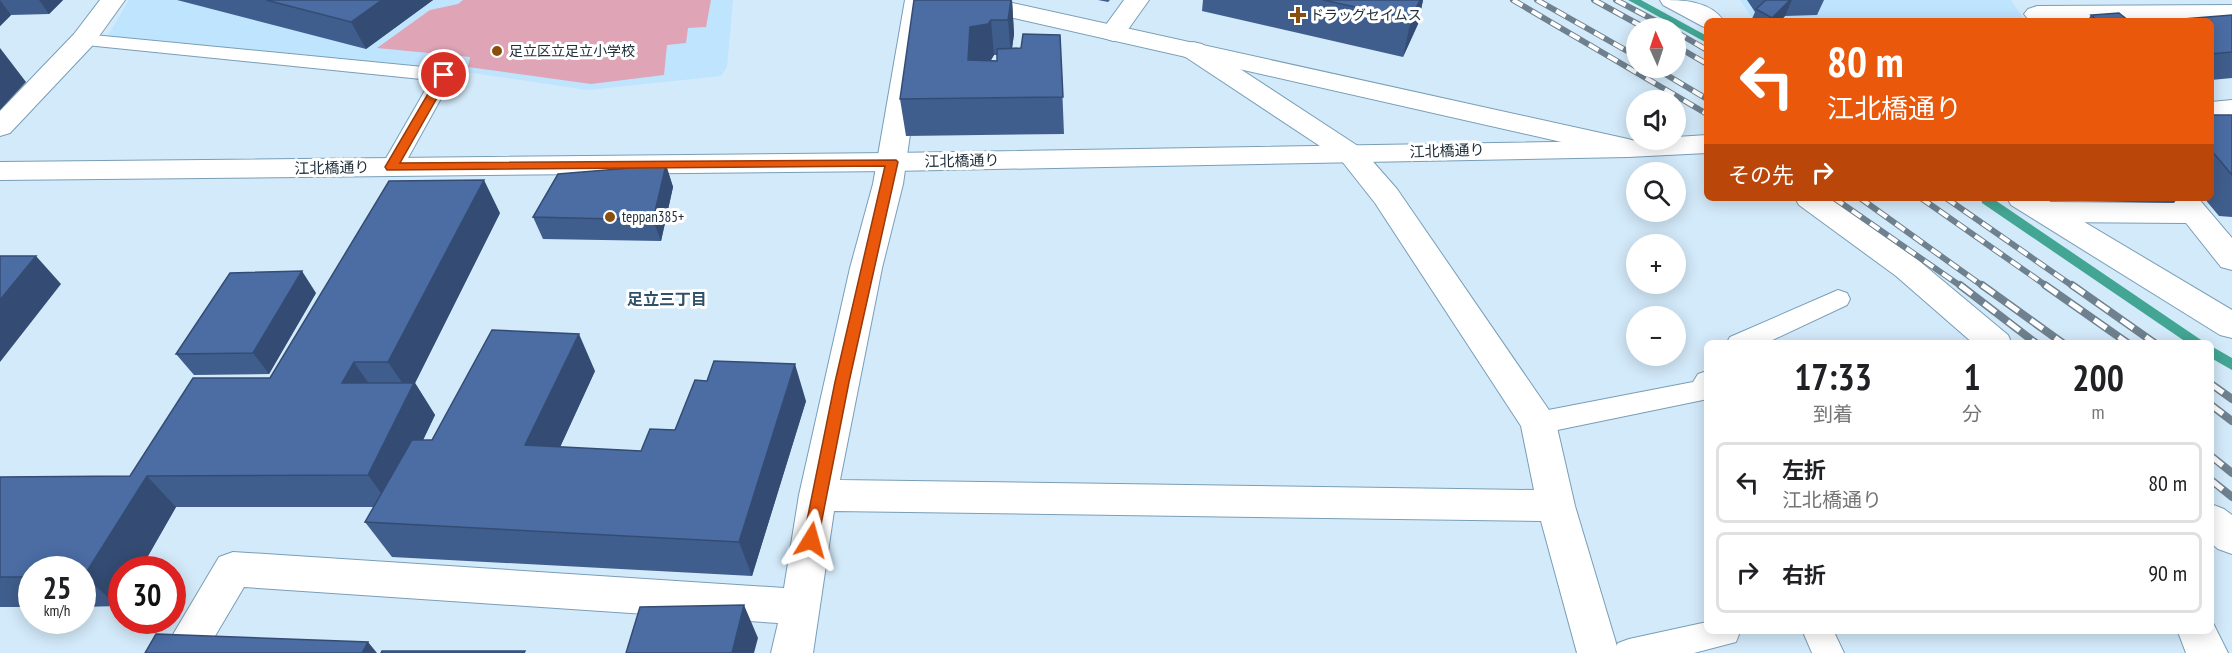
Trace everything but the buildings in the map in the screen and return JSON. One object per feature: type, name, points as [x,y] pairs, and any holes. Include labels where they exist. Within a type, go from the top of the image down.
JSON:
[{"type":"street","points":[[0,128],[83,40],[113,0]]},
{"type":"street","points":[[792,653],[818,495],[892,162],[917,0]]},
{"type":"street","points":[[965,0],[1626,148]]},
{"type":"street","points":[[1113,33],[1137,0]]},
{"type":"street","points":[[1672,0],[1706,18]]},
{"type":"street","points":[[2035,12],[2232,13]]},
{"type":"street","points":[[1193,50],[1351,154],[1386,196],[1538,423],[1556,506],[1598,653]]},
{"type":"street","points":[[2214,110],[2232,108]]},
{"type":"street","name":"江北橋通り","points":[[1686,145],[1704,144]]},
{"type":"street","name":"江北橋通り","points":[[0,171],[892,162],[1626,148]]},
{"type":"street","points":[[1814,201],[1907,268],[1991,340]]},
{"type":"street","points":[[2035,205],[2188,205],[2232,259]]},
{"type":"street","points":[[2035,205],[2232,326]]},
{"type":"street","points":[[818,495],[1556,506]]},
{"type":"street","points":[[2214,523],[2232,538]]},
{"type":"street","points":[[183,653],[233,569],[801,607]]},
{"type":"street","points":[[2199,634],[2207,653]]},
{"type":"lane","points":[[83,40],[444,75],[392,167]]},
{"type":"lane","points":[[1748,340],[1838,299]]},
{"type":"lane","points":[[1538,423],[1703,390],[1704,388]]},
{"type":"lane","points":[[1629,653],[1716,634]]},
{"type":"lane","points":[[1819,634],[1828,653]]},
{"type":"shaded area","name":"足立区立足立小学校","points":[[129,0],[733,0],[727,67],[721,76],[588,90],[424,66],[107,37]]},
{"type":"shaded area","points":[[463,0],[711,0],[706,27],[688,28],[686,43],[667,45],[664,75],[591,84],[468,67],[470,57],[377,48],[430,10],[458,4]]},
{"type":"shaded area","points":[[1740,0],[2011,0],[2023,18],[1752,18]]},
{"type":"waterway","points":[[1633,0],[1704,38]]},
{"type":"waterway","points":[[1987,201],[2194,340]]},
{"type":"waterway","points":[[2214,353],[2232,365]]},
{"type":"railway","points":[[1513,0],[1704,112]]},
{"type":"railway","points":[[1537,0],[1626,50]]},
{"type":"railway","points":[[1594,0],[1627,18]]},
{"type":"railway","points":[[1616,0],[1650,18]]},
{"type":"railway","points":[[1686,38],[1704,48]]},
{"type":"railway","points":[[1686,52],[1704,62]]},
{"type":"railway","points":[[1672,78],[1704,97]]},
{"type":"railway","points":[[1838,201],[1962,287]]},
{"type":"railway","points":[[1864,201],[1984,287]]},
{"type":"railway","points":[[1925,201],[2048,287]]},
{"type":"railway","points":[[1950,201],[2074,287]]},
{"type":"railway","points":[[1960,285],[2032,340]]},
{"type":"railway","points":[[1982,285],[2058,340]]},
{"type":"railway","points":[[2045,285],[2123,340]]},
{"type":"railway","points":[[2072,285],[2150,340]]},
{"type":"railway","points":[[2214,386],[2232,399]]},
{"type":"railway","points":[[2214,407],[2232,421]]},
{"type":"railway","points":[[2214,458],[2232,473]]},
{"type":"railway","points":[[2214,482],[2232,497]]},
{"type":"place","name":"ドラッグセイムス","points":[[1298,15]]},
{"type":"place","name":"足立区立足立小学校","points":[[497,51]]},
{"type":"place","name":"teppan385+","points":[[610,217]]},
{"type":"district","name":"足立三丁目","points":[[667,299]]},
{"type":"route","points":[[444,75],[392,167],[892,162],[866,268],[818,495],[811,540]]}]
